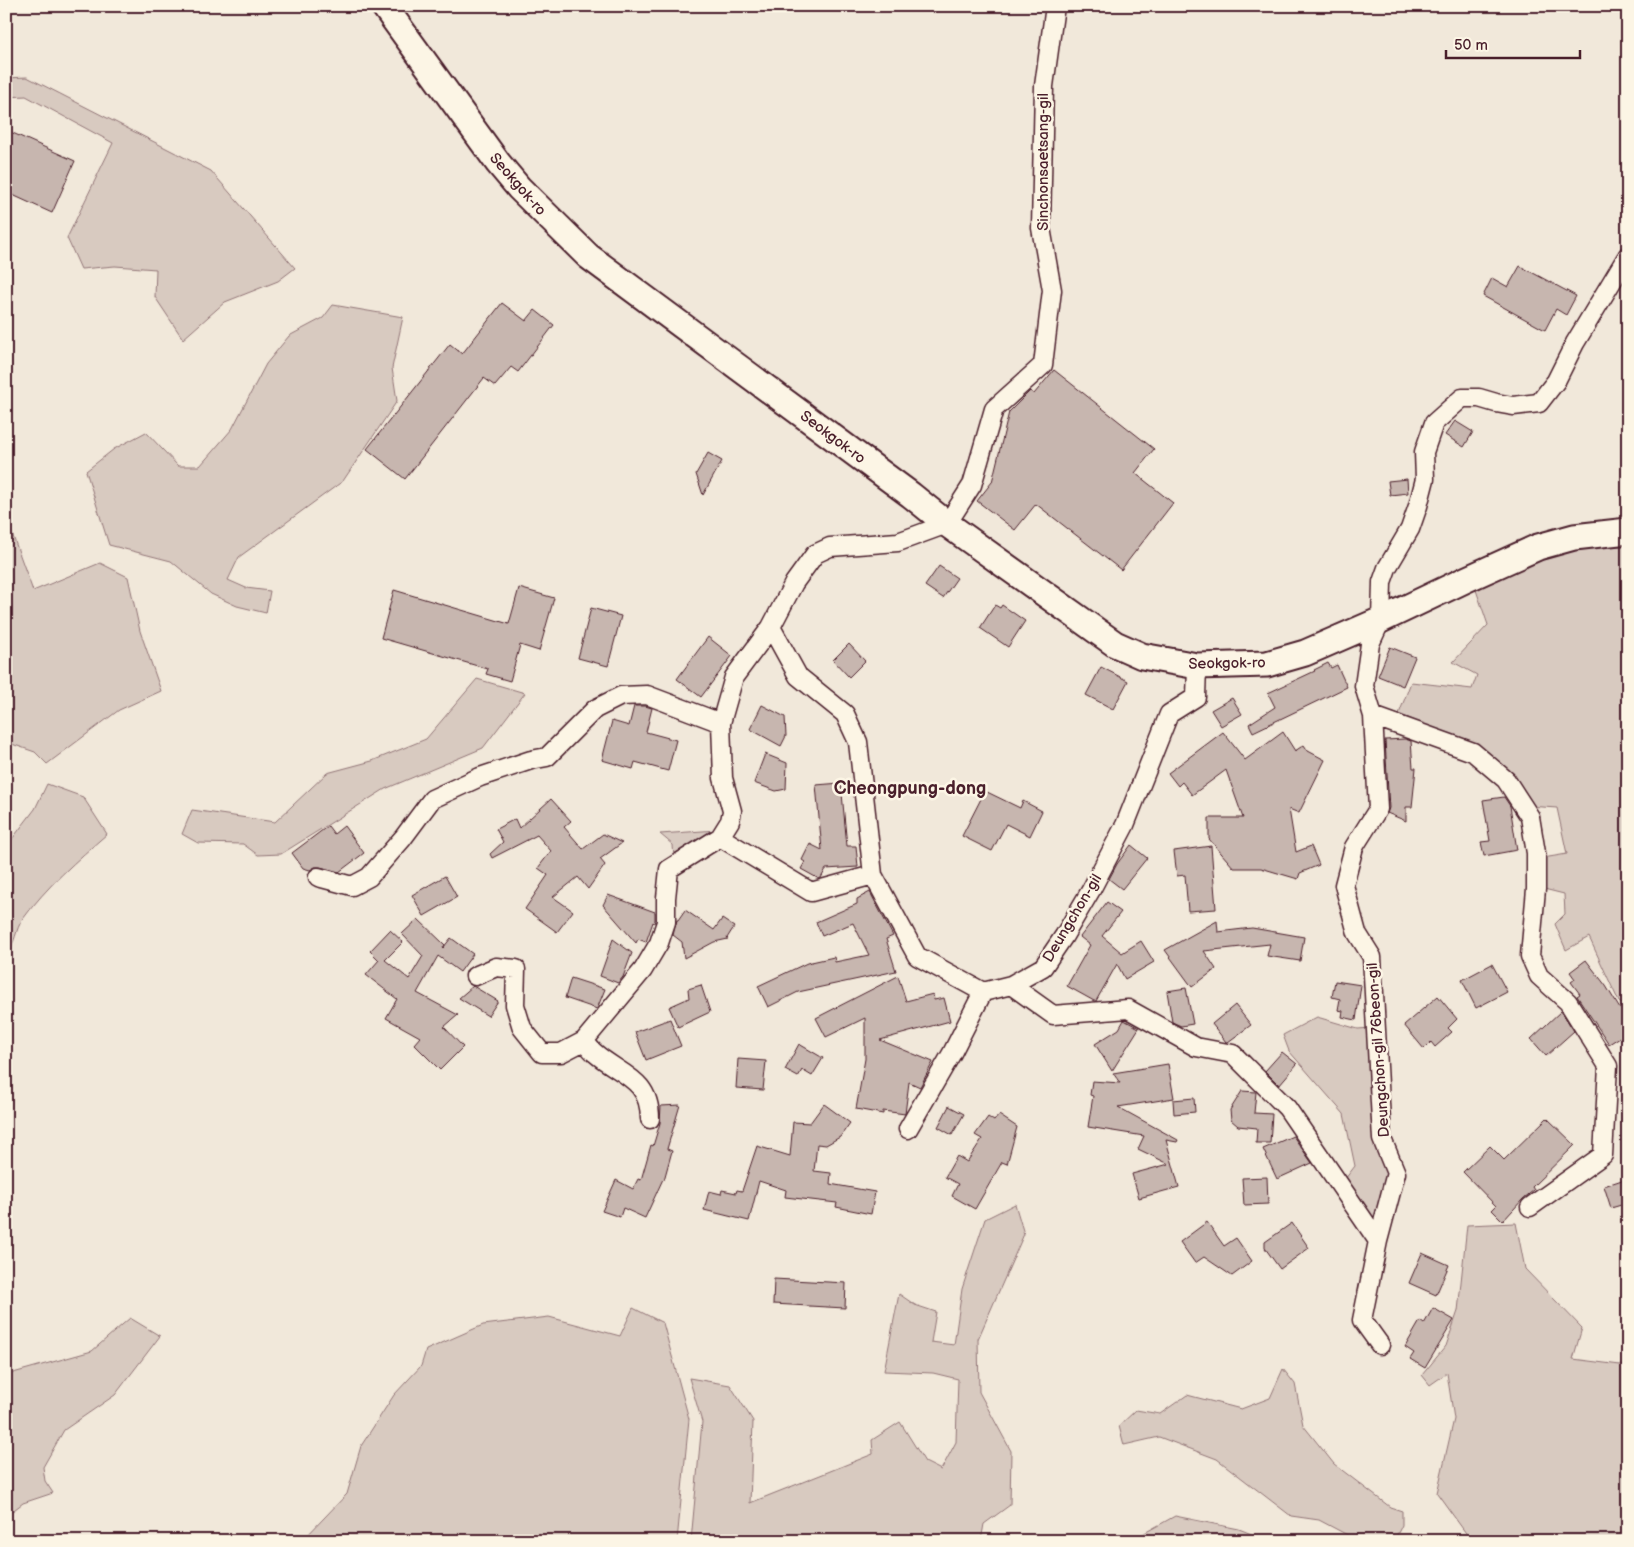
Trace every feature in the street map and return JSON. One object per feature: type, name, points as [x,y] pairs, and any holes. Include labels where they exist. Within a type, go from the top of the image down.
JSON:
[{"type":"street","name":"Seokgok-ro","points":[[384,6],[498,164],[519,188],[588,256],[911,495],[947,524],[1114,644],[1142,656],[1197,666],[1267,664],[1305,653],[1538,547],[1574,537],[1628,531]]},
{"type":"street","name":"Sinchonsaetsang-gil","points":[[947,524],[972,485],[994,409],[1043,365],[1052,290],[1041,228],[1044,86],[1055,6]]},
{"type":"street","points":[[1530,1207],[1603,1155],[1608,1066],[1568,1002],[1539,976],[1530,956],[1536,888],[1536,853],[1530,817],[1506,780],[1472,752],[1373,716],[1364,686],[1370,644],[1381,620],[1382,582],[1387,568],[1410,528],[1418,506],[1425,479],[1424,452],[1434,423],[1462,398],[1479,398],[1512,406],[1539,403],[1556,381],[1575,342],[1628,255]]},
{"type":"street","points":[[475,976],[496,967],[516,969],[515,1006],[522,1028],[542,1053],[561,1053],[584,1041],[643,970],[659,943],[666,922],[669,869],[720,837],[730,821],[732,811],[723,778],[721,723],[734,677],[771,627],[794,583],[815,554],[830,547],[898,542],[947,524]]},
{"type":"street","points":[[771,627],[798,676],[845,714],[858,742],[873,875],[916,956],[983,992],[952,1053],[908,1129]]},
{"type":"street","name":"Deungchon-gil","points":[[983,992],[1011,985],[1043,967],[1064,936],[1126,825],[1169,714],[1196,697],[1197,666]]},
{"type":"street","points":[[318,877],[352,886],[369,877],[403,838],[432,799],[480,777],[531,760],[548,757],[595,708],[621,696],[646,695],[721,723]]},
{"type":"street","name":"Deungchon-gil 76beon-gil","points":[[1373,716],[1378,808],[1354,847],[1344,884],[1357,933],[1372,957],[1382,1139],[1396,1173],[1378,1242],[1362,1320],[1380,1345]]},
{"type":"street","points":[[720,837],[811,892],[873,875]]},
{"type":"street","points":[[1011,985],[1053,1016],[1128,1009],[1196,1047],[1233,1054],[1287,1108],[1378,1242]]},
{"type":"street","points":[[584,1041],[594,1053],[625,1072],[639,1085],[650,1106],[650,1119]]},
{"type":"shaded area","points":[[27,77],[211,171],[295,268],[278,281],[225,302],[183,339],[155,297],[156,269],[115,266],[81,269],[67,238],[113,143],[26,96],[6,97],[6,78]]},
{"type":"shaded area","points":[[333,305],[403,317],[392,368],[397,401],[343,481],[239,557],[228,580],[246,588],[270,591],[266,613],[237,606],[211,594],[171,561],[109,545],[86,471],[114,449],[146,432],[178,466],[200,466],[232,429],[266,364],[289,336],[323,318]]},
{"type":"shaded area","points":[[6,517],[33,591],[100,563],[128,577],[140,631],[161,691],[119,710],[47,764],[35,752],[6,742]]},
{"type":"shaded area","points":[[1628,546],[1628,1008],[1619,1002],[1589,937],[1566,950],[1555,924],[1565,914],[1564,894],[1544,889],[1543,858],[1567,854],[1557,808],[1528,806],[1475,747],[1399,714],[1411,682],[1472,689],[1477,675],[1453,662],[1488,625],[1476,590],[1506,575],[1562,552]]},
{"type":"shaded area","points":[[477,679],[525,693],[483,748],[385,789],[281,854],[258,855],[243,844],[198,843],[182,834],[192,810],[275,822],[327,773],[372,761],[426,739]]},
{"type":"shaded area","points":[[47,784],[83,797],[107,834],[73,864],[32,907],[20,923],[12,945],[6,953],[6,847],[35,809]]},
{"type":"shaded area","points":[[717,830],[674,859],[673,845],[660,834]]},
{"type":"shaded area","points":[[1317,1017],[1358,1029],[1371,1028],[1389,1175],[1374,1228],[1345,1179],[1355,1166],[1344,1114],[1289,1051],[1283,1035]]},
{"type":"shaded area","points":[[1015,1204],[1024,1234],[978,1339],[979,1392],[1011,1451],[1010,1505],[984,1524],[981,1541],[955,1541],[954,1539],[950,1541],[691,1541],[702,1422],[689,1378],[730,1385],[753,1421],[750,1503],[873,1454],[872,1440],[900,1422],[925,1462],[941,1470],[956,1442],[958,1379],[933,1373],[884,1371],[899,1294],[915,1305],[936,1312],[931,1342],[954,1345],[962,1289],[985,1219]]},
{"type":"shaded area","points":[[1516,1223],[1525,1269],[1582,1328],[1573,1359],[1628,1366],[1628,1541],[1466,1541],[1468,1536],[1437,1493],[1454,1419],[1447,1373],[1430,1385],[1422,1375],[1446,1346],[1458,1311],[1467,1225]]},
{"type":"shaded area","points":[[633,1308],[663,1323],[689,1419],[677,1541],[302,1541],[347,1494],[361,1446],[394,1395],[421,1366],[426,1350],[483,1325],[549,1317],[620,1336]]},
{"type":"shaded area","points":[[130,1318],[160,1336],[115,1395],[64,1430],[43,1467],[45,1481],[53,1493],[23,1503],[6,1516],[6,1375],[92,1351]]},
{"type":"shaded area","points":[[1283,1369],[1295,1384],[1303,1425],[1334,1464],[1390,1507],[1402,1511],[1402,1525],[1394,1541],[1362,1541],[1319,1520],[1291,1516],[1217,1459],[1159,1437],[1124,1445],[1119,1426],[1136,1410],[1160,1414],[1187,1395],[1241,1409],[1270,1398]]},
{"type":"shaded area","points":[[1175,1516],[1239,1529],[1269,1541],[1130,1541]]},
{"type":"building","points":[[6,130],[75,161],[52,213],[6,192]]},
{"type":"building","points":[[1520,266],[1576,296],[1566,315],[1556,309],[1545,330],[1483,296],[1492,278],[1508,287]]},
{"type":"building","points":[[502,303],[526,321],[535,310],[554,325],[518,372],[511,367],[495,386],[484,378],[405,479],[367,449],[450,344],[462,354]]},
{"type":"building","points":[[1054,370],[1154,449],[1135,473],[1173,503],[1121,570],[1036,504],[1015,530],[977,501],[992,482],[1009,412],[1030,391],[1034,394]]},
{"type":"building","points":[[1455,421],[1473,432],[1464,447],[1445,435]]},
{"type":"building","points":[[708,453],[722,461],[703,495],[696,474]]},
{"type":"building","points":[[1407,479],[1408,493],[1390,495],[1388,481]]},
{"type":"building","points":[[939,566],[957,578],[943,598],[925,586]]},
{"type":"building","points":[[519,588],[554,598],[539,651],[520,645],[510,681],[486,674],[488,669],[381,638],[394,590],[509,624]]},
{"type":"building","points":[[995,605],[1000,608],[1002,605],[1025,621],[1008,647],[980,628]]},
{"type":"building","points":[[591,608],[621,616],[608,666],[578,658]]},
{"type":"building","points":[[708,637],[732,656],[701,697],[677,679]]},
{"type":"building","points":[[849,644],[865,661],[849,677],[833,660]]},
{"type":"building","points":[[1390,647],[1415,657],[1403,686],[1378,676]]},
{"type":"building","points":[[1328,663],[1331,668],[1337,665],[1347,687],[1253,732],[1249,724],[1275,707],[1268,693]]},
{"type":"building","points":[[1101,667],[1128,681],[1113,709],[1086,695]]},
{"type":"building","points":[[1232,698],[1242,714],[1221,726],[1211,710]]},
{"type":"building","points":[[762,705],[785,717],[786,736],[781,746],[750,729]]},
{"type":"building","points":[[634,706],[652,708],[646,732],[676,740],[668,771],[635,762],[633,769],[602,760],[612,721],[629,726]]},
{"type":"building","points":[[1223,732],[1245,760],[1283,732],[1295,751],[1304,745],[1308,751],[1325,760],[1299,813],[1289,809],[1296,852],[1311,846],[1319,865],[1300,873],[1298,879],[1261,868],[1234,868],[1209,839],[1209,818],[1243,818],[1226,770],[1192,795],[1182,782],[1178,786],[1168,773]]},
{"type":"building","points":[[1405,739],[1411,741],[1413,768],[1416,768],[1412,807],[1406,807],[1406,821],[1387,813],[1389,808],[1385,740]]},
{"type":"building","points":[[765,754],[787,763],[786,789],[776,791],[754,783]]},
{"type":"building","points":[[841,783],[847,846],[856,846],[858,867],[826,869],[819,879],[801,869],[805,862],[802,860],[810,844],[822,850],[816,785]]},
{"type":"building","points":[[985,791],[1020,808],[1023,801],[1042,811],[1030,836],[1006,824],[992,851],[962,836]]},
{"type":"building","points":[[1504,797],[1510,806],[1517,850],[1484,856],[1481,842],[1490,841],[1483,800]]},
{"type":"building","points":[[551,799],[571,821],[564,827],[583,849],[603,834],[622,843],[600,859],[605,865],[588,889],[578,877],[553,897],[573,911],[557,932],[525,909],[548,875],[538,868],[551,851],[537,835],[492,858],[490,854],[503,842],[496,829],[515,819],[519,828]]},
{"type":"building","points":[[328,826],[334,834],[344,826],[364,853],[339,872],[320,867],[310,870],[303,868],[292,853]]},
{"type":"building","points":[[1131,845],[1147,858],[1122,889],[1109,879]]},
{"type":"building","points":[[1211,846],[1216,909],[1188,911],[1185,875],[1177,876],[1174,851]]},
{"type":"building","points":[[445,876],[457,897],[424,916],[412,895]]},
{"type":"building","points":[[870,892],[893,936],[886,939],[896,971],[798,992],[768,1007],[758,986],[807,963],[834,957],[835,962],[869,955],[853,923],[822,936],[816,922],[857,904],[857,899]]},
{"type":"building","points":[[608,895],[655,912],[655,920],[646,942],[638,939],[636,943],[603,905]]},
{"type":"building","points":[[1107,902],[1121,912],[1102,936],[1122,953],[1141,941],[1154,962],[1125,979],[1117,964],[1096,1001],[1094,1001],[1067,986],[1090,945],[1080,937]]},
{"type":"building","points":[[685,910],[714,930],[722,919],[734,927],[728,939],[714,942],[684,958],[682,942],[673,935],[677,920]]},
{"type":"building","points":[[418,919],[445,945],[443,948],[451,938],[473,954],[460,972],[438,956],[417,993],[458,1015],[444,1027],[463,1047],[440,1070],[414,1044],[420,1037],[386,1018],[397,999],[366,975],[379,960],[370,951],[390,930],[403,942],[385,960],[409,979],[423,956],[402,934]]},
{"type":"building","points":[[1217,921],[1218,932],[1252,928],[1304,937],[1300,961],[1267,956],[1270,944],[1204,951],[1216,969],[1192,987],[1165,950]]},
{"type":"building","points":[[613,939],[632,953],[623,977],[618,983],[600,976]]},
{"type":"building","points":[[1586,960],[1606,986],[1620,1009],[1622,1008],[1628,1017],[1628,1032],[1609,1044],[1577,996],[1580,994],[1571,982],[1575,979],[1570,972]]},
{"type":"building","points":[[1492,964],[1507,992],[1476,1008],[1462,980]]},
{"type":"building","points":[[898,976],[906,1001],[933,994],[934,1000],[944,998],[950,1021],[880,1040],[933,1062],[920,1087],[909,1082],[905,1114],[883,1111],[883,1114],[856,1109],[865,1059],[865,1018],[826,1037],[816,1018]]},
{"type":"building","points":[[571,978],[605,989],[597,1009],[565,998]]},
{"type":"building","points":[[1335,981],[1361,985],[1356,1020],[1342,1017],[1343,1011],[1338,1010],[1340,999],[1332,997]]},
{"type":"building","points":[[701,985],[710,1012],[678,1027],[669,1007],[689,998],[688,989]]},
{"type":"building","points":[[473,986],[498,1001],[488,1016],[459,998]]},
{"type":"building","points":[[1186,988],[1193,1024],[1181,1026],[1172,1022],[1167,991]]},
{"type":"building","points":[[1438,996],[1457,1019],[1448,1028],[1452,1032],[1435,1047],[1431,1042],[1424,1049],[1404,1025]]},
{"type":"building","points":[[1235,1005],[1251,1025],[1226,1042],[1212,1024]]},
{"type":"building","points":[[1561,1011],[1574,1031],[1546,1056],[1531,1039]]},
{"type":"building","points":[[670,1019],[681,1046],[646,1060],[635,1032]]},
{"type":"building","points":[[1124,1020],[1139,1028],[1112,1071],[1095,1044],[1119,1029]]},
{"type":"building","points":[[799,1044],[823,1058],[812,1076],[802,1070],[798,1077],[785,1070]]},
{"type":"building","points":[[1282,1052],[1297,1064],[1279,1085],[1265,1071]]},
{"type":"building","points":[[738,1059],[766,1061],[763,1090],[736,1088]]},
{"type":"building","points":[[1168,1064],[1174,1098],[1118,1107],[1178,1140],[1177,1142],[1166,1140],[1179,1187],[1139,1198],[1132,1174],[1169,1164],[1138,1149],[1144,1136],[1088,1127],[1093,1096],[1090,1095],[1092,1081],[1120,1083],[1113,1073]]},
{"type":"building","points":[[1242,1091],[1256,1092],[1254,1113],[1272,1114],[1270,1143],[1256,1143],[1257,1128],[1238,1126],[1231,1120],[1230,1110]]},
{"type":"building","points":[[1194,1098],[1195,1112],[1174,1114],[1173,1100]]},
{"type":"building","points":[[824,1104],[850,1123],[840,1137],[826,1145],[817,1144],[814,1171],[831,1173],[830,1184],[875,1192],[871,1214],[836,1207],[837,1203],[785,1197],[786,1190],[759,1181],[749,1221],[704,1210],[709,1191],[721,1194],[722,1190],[736,1193],[737,1190],[742,1191],[757,1146],[790,1156],[793,1122],[810,1123]]},
{"type":"building","points":[[680,1105],[667,1149],[672,1151],[664,1180],[645,1218],[623,1208],[620,1217],[602,1211],[616,1180],[633,1189],[638,1179],[641,1180],[651,1145],[653,1146],[660,1123],[661,1106]]},
{"type":"building","points":[[949,1106],[964,1114],[952,1135],[938,1127]]},
{"type":"building","points":[[999,1115],[1017,1127],[1007,1164],[1002,1162],[975,1209],[952,1196],[958,1184],[945,1177],[957,1156],[967,1162],[982,1139],[975,1135],[988,1117],[994,1121]]},
{"type":"building","points":[[1547,1118],[1575,1145],[1532,1187],[1534,1190],[1503,1221],[1492,1210],[1496,1206],[1463,1172],[1490,1146],[1504,1160]]},
{"type":"building","points":[[1293,1136],[1312,1163],[1277,1179],[1263,1149]]},
{"type":"building","points":[[1267,1177],[1268,1204],[1244,1205],[1242,1178]]},
{"type":"building","points":[[1628,1178],[1628,1203],[1611,1208],[1604,1186]]},
{"type":"building","points":[[1207,1222],[1224,1246],[1236,1238],[1252,1261],[1232,1276],[1204,1257],[1195,1263],[1180,1242]]},
{"type":"building","points":[[1292,1223],[1309,1248],[1280,1269],[1265,1248],[1265,1242]]},
{"type":"building","points":[[1422,1253],[1449,1265],[1436,1295],[1409,1283]]},
{"type":"building","points":[[774,1279],[846,1283],[845,1308],[773,1304]]},
{"type":"building","points":[[1433,1308],[1454,1320],[1425,1368],[1410,1359],[1414,1353],[1405,1347],[1420,1321],[1424,1324]]},
{"type":"district","name":"Cheongpung-dong","points":[[910,788]]}]
